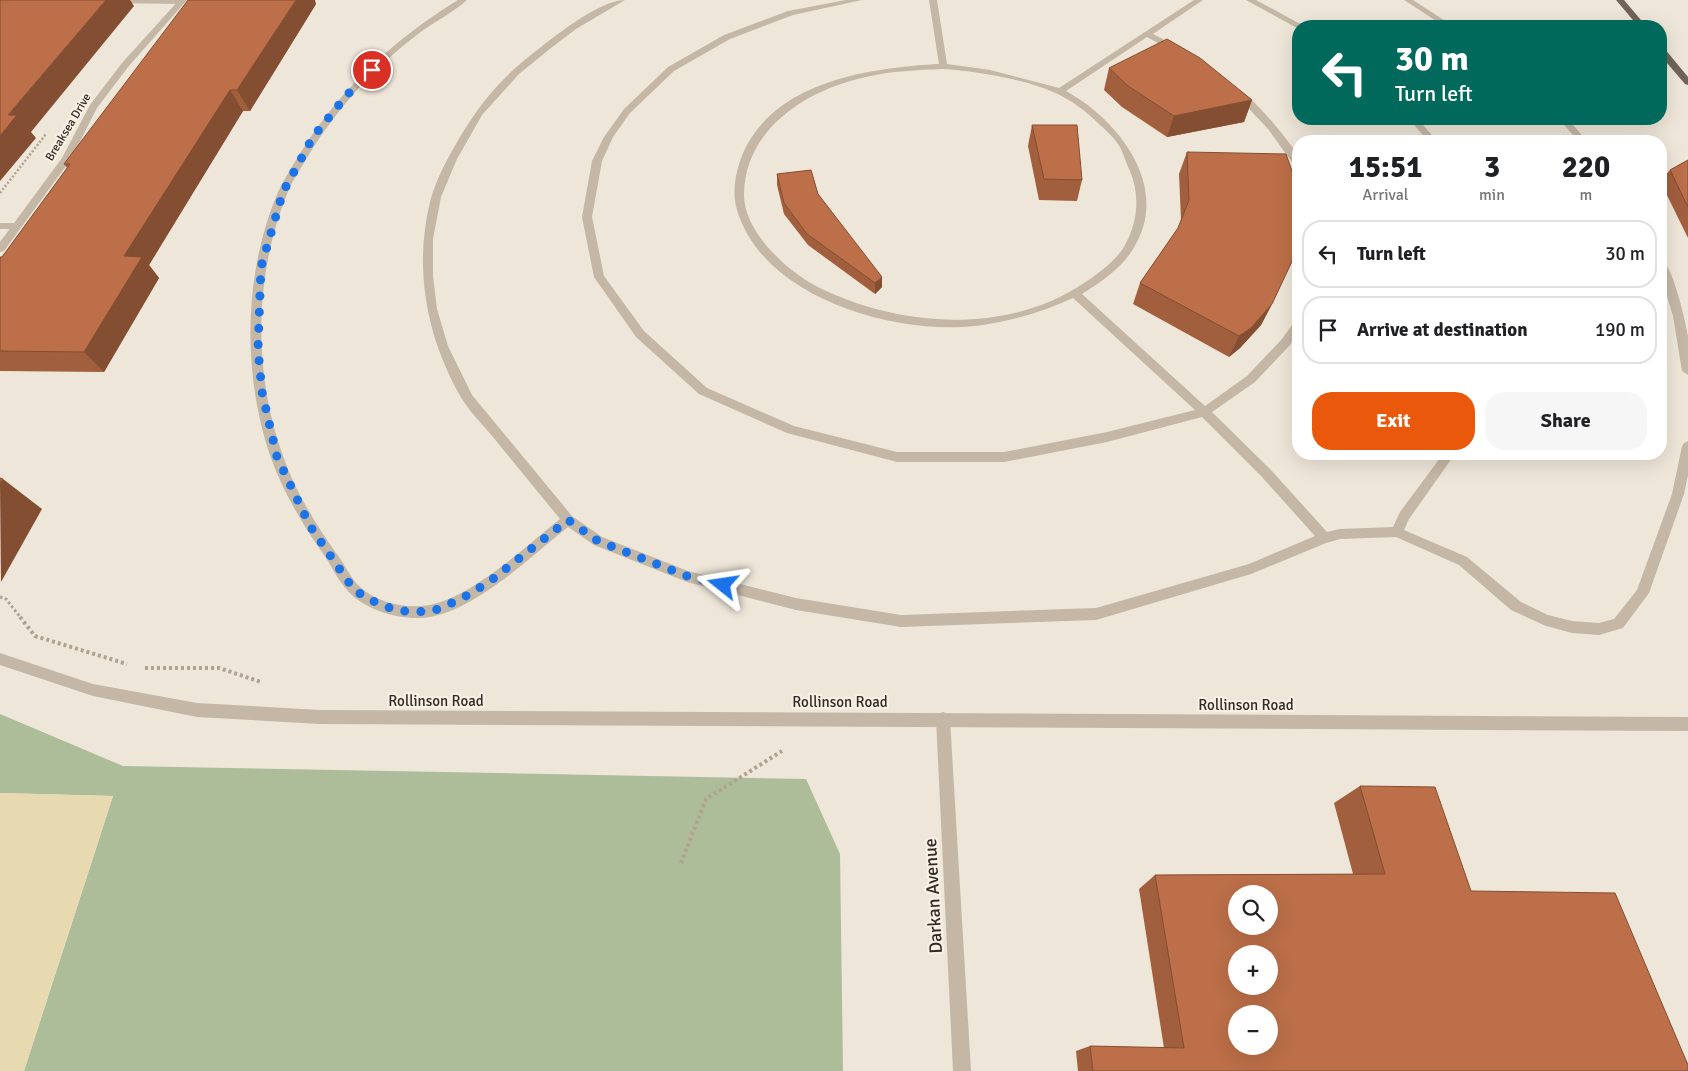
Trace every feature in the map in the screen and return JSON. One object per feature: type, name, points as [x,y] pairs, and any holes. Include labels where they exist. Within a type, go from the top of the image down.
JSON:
[{"type":"main road","points":[[1620,0],[1637,20]]},
{"type":"main road","points":[[1667,57],[1688,82]]},
{"type":"street","points":[[463,0],[439,14],[384,57],[347,95],[313,137],[283,192],[261,267],[258,349],[262,392],[277,457],[310,526],[354,590],[373,601],[395,610],[413,612],[433,611],[454,602],[489,582],[568,520]]},
{"type":"street","points":[[621,0],[573,27],[548,46],[516,72],[478,114],[452,159],[436,197],[428,239],[428,276],[432,309],[443,346],[467,397],[568,520],[598,541],[687,576],[796,604],[901,621],[1096,614],[1251,569],[1324,538],[1340,534],[1397,532],[1463,561],[1516,606],[1546,620],[1572,627],[1599,629],[1618,624],[1642,594],[1678,494],[1688,446]]},
{"type":"street","points":[[858,0],[791,13],[727,37],[671,69],[627,111],[609,137],[597,161],[587,217],[600,277],[640,334],[703,391],[791,430],[897,457],[1004,457],[1107,437],[1204,412],[1251,379],[1292,334]]},
{"type":"street","points":[[933,0],[943,66]]},
{"type":"street","points":[[1060,91],[1199,0]]},
{"type":"street","points":[[1250,0],[1292,22]]},
{"type":"street","points":[[1408,0],[1440,20]]},
{"type":"street","points":[[104,1],[182,1]]},
{"type":"street","name":"Breaksea Drive","points":[[0,249],[66,160],[93,107],[125,64],[182,1]]},
{"type":"street","points":[[1147,34],[1180,52]]},
{"type":"street","points":[[943,66],[984,71],[1060,91],[1090,112],[1117,136],[1132,161],[1142,189],[1142,218],[1130,247],[1108,273],[1076,295],[1028,313],[983,321],[916,321],[860,310],[812,289],[775,262],[750,231],[739,198],[742,166],[756,137],[781,111],[814,91],[854,77],[897,69],[943,66]]},
{"type":"street","points":[[1234,89],[1260,113],[1292,154]]},
{"type":"street","points":[[1418,125],[1428,135]]},
{"type":"street","points":[[1568,125],[1578,135]]},
{"type":"street","points":[[0,226],[17,226]]},
{"type":"street","points":[[1667,276],[1673,291],[1682,331],[1688,371]]},
{"type":"street","points":[[1076,295],[1204,412],[1304,513],[1324,538]]},
{"type":"street","points":[[1397,532],[1404,516],[1445,460]]},
{"type":"street","name":"Rollinson Road","points":[[0,659],[93,690],[197,710],[320,717],[1688,724]]},
{"type":"street","name":"Darkan Avenue","points":[[942,719],[962,1071]]},
{"type":"path","points":[[0,597],[6,599],[35,636],[129,665]]},
{"type":"path","points":[[138,668],[219,668],[263,682]]},
{"type":"path","points":[[681,863],[706,799],[774,758],[820,719]]},
{"type":"green space","points":[[0,714],[123,766],[806,779],[840,854],[843,1071],[24,1071],[113,796],[0,793]]},
{"type":"sand","points":[[0,793],[113,796],[24,1071],[0,1071]]},
{"type":"building","points":[[0,0],[106,0],[8,115],[17,115],[0,136]]},
{"type":"building","points":[[188,0],[296,0],[237,90],[230,90],[124,256],[142,257],[84,352],[0,351],[0,257],[2,257],[70,164],[64,164]]},
{"type":"building","points":[[1167,39],[1200,58],[1252,100],[1174,116],[1128,86],[1109,68]]},
{"type":"building","points":[[1032,125],[1077,125],[1082,180],[1044,179]]},
{"type":"building","points":[[1187,152],[1286,154],[1292,171],[1292,261],[1272,304],[1251,328],[1239,336],[1140,283],[1178,228],[1189,200]]},
{"type":"building","points":[[1688,160],[1688,207],[1670,170]]},
{"type":"building","points":[[811,170],[818,194],[882,277],[875,283],[807,234],[784,203],[777,174]]},
{"type":"building","points":[[1360,786],[1435,787],[1471,891],[1615,893],[1688,1065],[1688,1071],[1093,1071],[1090,1046],[1184,1048],[1155,875],[1385,874]]},
{"type":"route","points":[[372,70],[347,95],[313,137],[283,192],[261,267],[257,318],[262,392],[277,457],[310,526],[354,590],[373,601],[395,610],[413,612],[433,611],[461,599],[489,582],[568,520],[598,541],[687,576],[723,585]]}]
